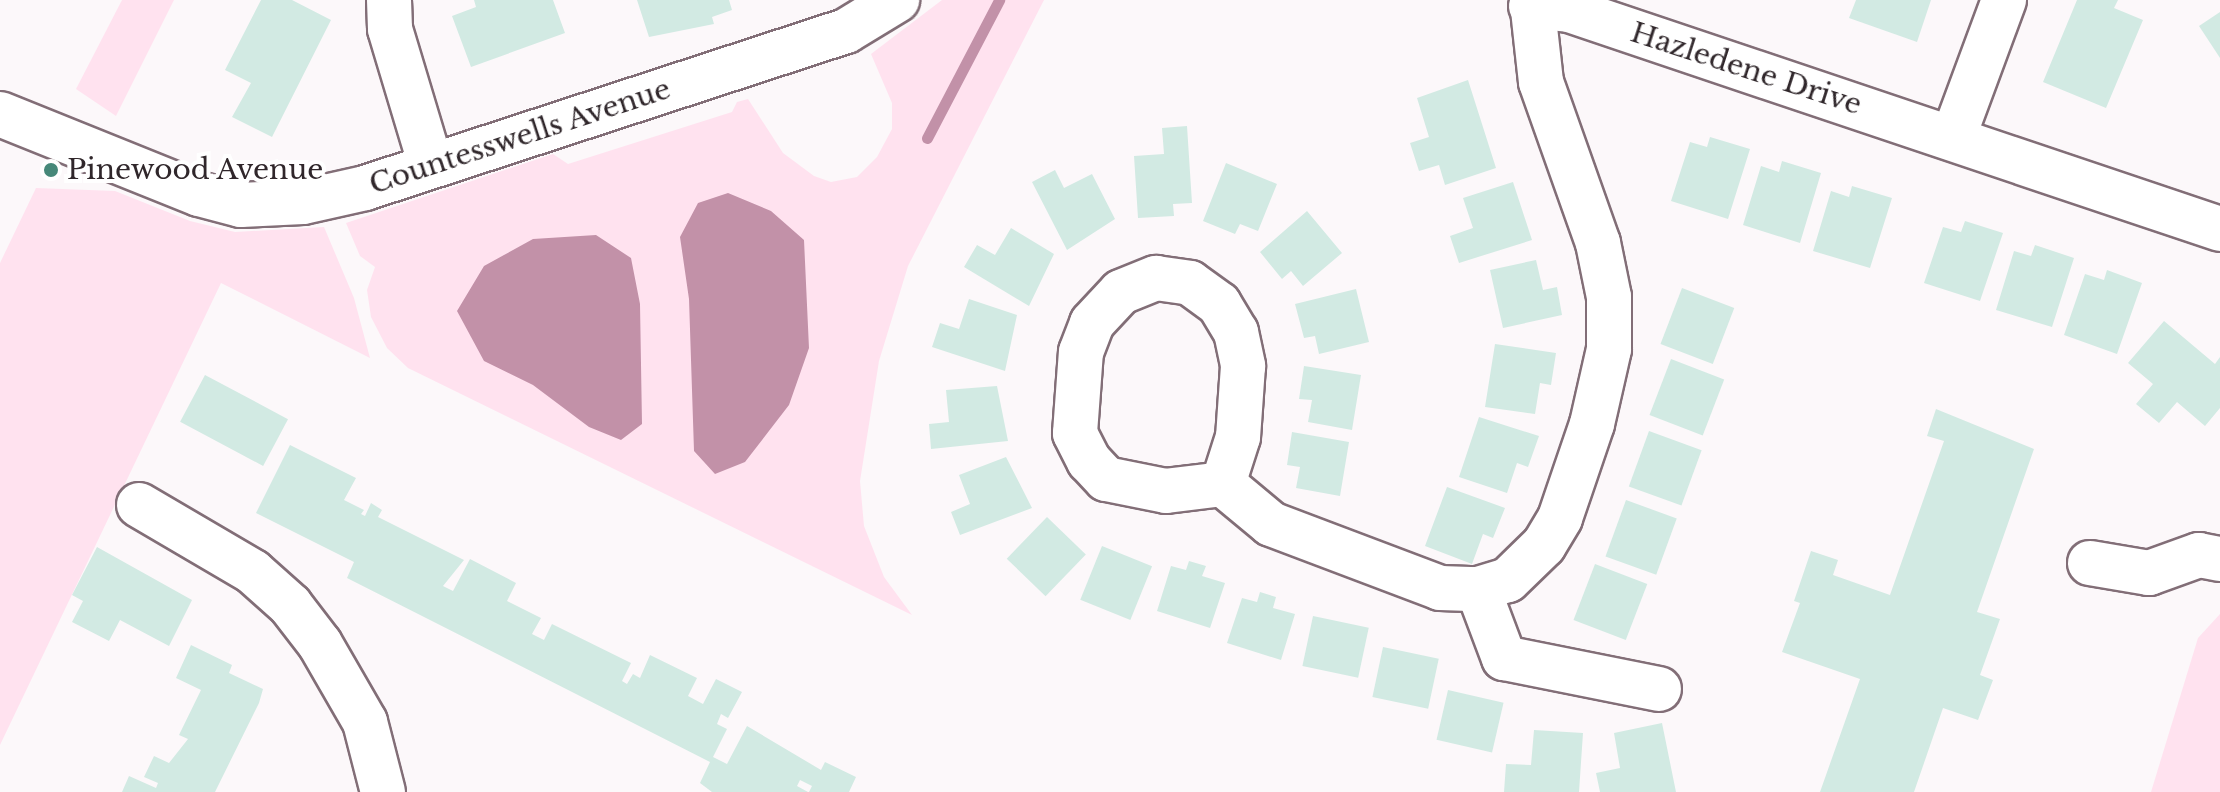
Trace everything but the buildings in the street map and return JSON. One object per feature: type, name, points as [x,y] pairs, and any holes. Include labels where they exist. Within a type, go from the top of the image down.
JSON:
[{"type":"street","points":[[389,0],[390,29],[431,166]]},
{"type":"street","name":"Countesswells Avenue","points":[[0,114],[199,194],[241,205],[326,199],[846,31],[897,0]]},
{"type":"street","points":[[1953,138],[2004,0]]},
{"type":"street","name":"Hazledene Drive","points":[[1493,584],[1530,562],[1560,518],[1592,424],[1609,349],[1609,297],[1598,243],[1561,151],[1541,82],[1532,3],[1569,10],[2220,229]]},
{"type":"street","points":[[1223,484],[1238,437],[1243,366],[1236,332],[1219,304],[1190,283],[1156,278],[1121,292],[1092,323],[1081,352],[1075,433],[1089,461],[1106,479],[1166,491],[1223,484],[1271,524],[1440,588],[1493,584],[1504,658],[1659,689]]},
{"type":"street","points":[[139,505],[253,572],[290,605],[320,644],[365,722],[383,792]]},
{"type":"street","points":[[2090,563],[2113,571],[2149,573],[2199,555],[2220,559]]},
{"type":"shaded area","points":[[122,0],[174,0],[116,116],[76,89]]},
{"type":"shaded area","points":[[942,0],[1044,0],[908,266],[879,361],[860,481],[864,526],[884,577],[912,615],[408,368],[387,348],[371,317],[367,290],[375,267],[360,256],[346,223],[553,154],[568,164],[732,112],[737,102],[748,99],[783,153],[814,176],[831,182],[857,177],[877,157],[892,129],[892,103],[871,54]]},
{"type":"shaded area","points":[[36,188],[115,191],[190,221],[235,232],[324,227],[354,298],[370,358],[221,283],[0,745],[0,263]]},
{"type":"shaded area","points":[[728,193],[771,211],[804,240],[809,348],[789,405],[745,462],[715,474],[694,451],[689,299],[680,237],[698,203]]},
{"type":"shaded area","points":[[596,235],[631,258],[640,304],[642,424],[621,440],[589,427],[533,385],[484,361],[457,311],[484,266],[533,239]]},
{"type":"shaded area","points":[[2220,614],[2220,792],[2151,792],[2198,638]]},
{"type":"waterway","points":[[927,138],[999,0]]},
{"type":"place","name":"Pinewood Avenue","points":[[51,170]]}]
